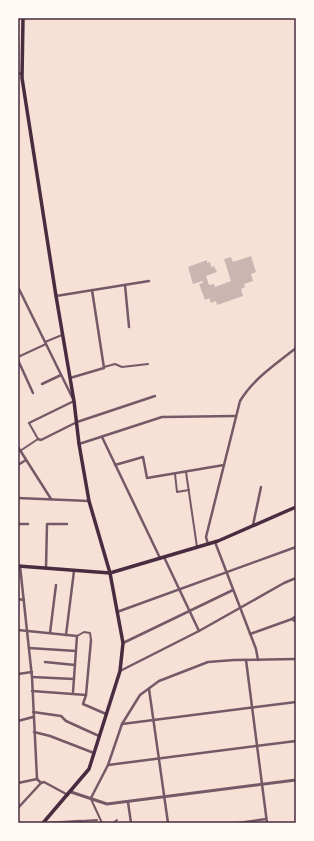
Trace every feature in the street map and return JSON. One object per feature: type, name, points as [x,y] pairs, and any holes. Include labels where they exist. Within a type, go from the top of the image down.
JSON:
[{"type":"main road","points":[[22,18],[20,73],[74,401],[79,444],[89,501],[110,573],[123,643],[120,671],[87,772],[44,823]]},
{"type":"main road","points":[[19,566],[110,573],[214,542],[296,507]]},
{"type":"street","points":[[56,296],[148,281]]},
{"type":"street","points":[[124,285],[129,327]]},
{"type":"street","points":[[18,287],[74,401],[29,423],[38,439]]},
{"type":"street","points":[[92,290],[104,368]]},
{"type":"street","points":[[33,393],[18,358],[62,335]]},
{"type":"street","points":[[208,544],[206,537],[240,400],[245,392],[258,379],[296,348]]},
{"type":"street","points":[[70,378],[115,364],[122,367],[148,364]]},
{"type":"street","points":[[42,384],[61,375]]},
{"type":"street","points":[[20,451],[38,439],[41,440],[77,422],[155,396]]},
{"type":"street","points":[[79,444],[162,417],[235,416]]},
{"type":"street","points":[[102,437],[160,558]]},
{"type":"street","points":[[18,447],[52,500]]},
{"type":"street","points":[[115,465],[143,457],[147,478],[224,465]]},
{"type":"street","points":[[18,465],[26,460]]},
{"type":"street","points":[[186,472],[197,547]]},
{"type":"street","points":[[175,474],[177,492],[189,490]]},
{"type":"street","points":[[253,525],[261,488]]},
{"type":"street","points":[[18,498],[89,501]]},
{"type":"street","points":[[18,524],[28,524]]},
{"type":"street","points":[[46,568],[47,524],[67,524]]},
{"type":"street","points":[[214,542],[256,649],[258,660]]},
{"type":"street","points":[[117,612],[296,547]]},
{"type":"street","points":[[164,557],[199,632]]},
{"type":"street","points":[[19,566],[32,672],[37,779],[42,783],[44,782],[70,794],[91,798],[107,804],[296,780]]},
{"type":"street","points":[[66,635],[74,571]]},
{"type":"street","points":[[120,671],[199,632],[284,583],[296,578]]},
{"type":"street","points":[[50,633],[56,585]]},
{"type":"street","points":[[123,643],[233,590]]},
{"type":"street","points":[[18,599],[24,600]]},
{"type":"street","points":[[250,634],[292,619],[296,616]]},
{"type":"street","points":[[292,619],[296,622]]},
{"type":"street","points":[[18,630],[77,636],[84,632],[90,633],[91,640],[86,694],[82,704],[106,714]]},
{"type":"street","points":[[73,692],[77,636]]},
{"type":"street","points":[[29,648],[76,651]]},
{"type":"street","points":[[91,798],[108,765],[122,724],[140,695],[159,681],[208,662],[296,659]]},
{"type":"street","points":[[238,823],[266,821],[246,660]]},
{"type":"street","points":[[45,662],[75,664]]},
{"type":"street","points":[[18,674],[32,672]]},
{"type":"street","points":[[32,677],[74,679]]},
{"type":"street","points":[[149,688],[168,823]]},
{"type":"street","points":[[32,691],[73,692],[86,694]]},
{"type":"street","points":[[122,724],[296,702]]},
{"type":"street","points":[[33,712],[61,716],[66,721],[99,736]]},
{"type":"street","points":[[18,720],[33,717]]},
{"type":"street","points":[[34,732],[50,736],[94,753]]},
{"type":"street","points":[[108,765],[296,741]]},
{"type":"street","points":[[18,783],[37,779]]},
{"type":"street","points":[[18,808],[42,783]]},
{"type":"street","points":[[91,798],[102,823]]},
{"type":"street","points":[[128,802],[131,823]]},
{"type":"street","points":[[48,823],[97,820]]},
{"type":"street","points":[[113,823],[117,820]]},
{"type":"building","points":[[251,256],[256,272],[251,274],[253,281],[244,284],[245,287],[241,289],[243,296],[217,305],[216,301],[211,303],[209,298],[205,300],[199,284],[203,283],[202,281],[193,284],[188,267],[207,260],[207,263],[210,262],[211,267],[214,266],[217,272],[206,276],[209,285],[214,284],[215,287],[231,281],[224,259],[231,257],[233,262]]}]
